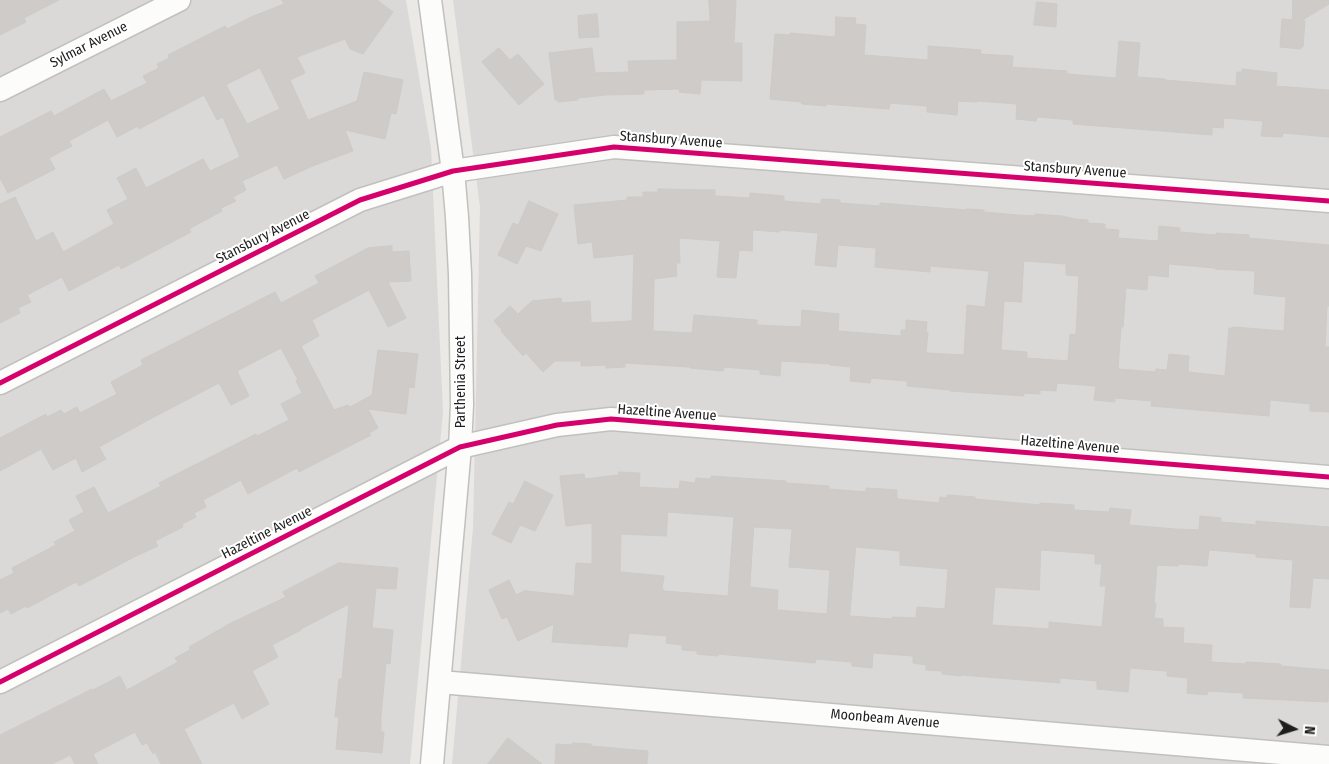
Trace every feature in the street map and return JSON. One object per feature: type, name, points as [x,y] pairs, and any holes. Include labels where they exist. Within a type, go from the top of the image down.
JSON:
[{"type":"street","name":"Sylmar Avenue","points":[[0,90],[179,0]]},
{"type":"street","name":"Parthenia Street","points":[[430,0],[453,171],[460,274],[462,405],[460,447],[432,764]]},
{"type":"street","name":"Stansbury Avenue","points":[[0,383],[360,200],[453,171],[614,147],[1329,201]]},
{"type":"street","name":"Hazeltine Avenue","points":[[0,682],[460,447],[557,425],[611,419],[1329,478]]},
{"type":"street","name":"Moonbeam Avenue","points":[[440,682],[1329,757]]},
{"type":"shaded area","points":[[0,0],[406,0],[431,148],[443,412],[410,764],[0,764]]},
{"type":"shaded area","points":[[453,0],[1329,0],[1329,764],[452,764],[473,528],[480,207]]},
{"type":"building","points":[[0,0],[59,0],[24,18],[26,22],[0,35]]},
{"type":"building","points":[[282,0],[377,0],[393,12],[363,54],[350,49],[345,39],[297,57],[305,73],[290,80],[308,120],[357,101],[364,72],[403,80],[396,114],[391,113],[385,139],[345,130],[353,151],[284,179],[277,165],[242,181],[246,190],[233,197],[236,201],[221,208],[222,211],[189,229],[191,232],[121,269],[119,265],[69,291],[62,277],[27,295],[31,302],[18,308],[20,313],[0,323],[0,204],[15,197],[36,241],[53,232],[63,252],[114,224],[107,210],[128,199],[117,178],[136,168],[146,188],[203,159],[210,171],[240,157],[223,117],[217,120],[204,95],[139,129],[138,126],[117,137],[108,120],[69,141],[72,146],[49,158],[55,169],[8,193],[0,178],[0,137],[51,111],[54,116],[104,89],[111,101],[147,83],[143,76],[159,68],[157,64],[169,58],[168,55],[225,26],[227,29],[284,4]],"holes":[[[260,68],[280,109],[247,124],[226,85]]]},
{"type":"building","points":[[709,0],[736,0],[734,43],[742,43],[742,81],[701,80],[700,94],[679,92],[680,89],[644,90],[644,94],[605,95],[558,102],[555,100],[549,53],[592,48],[595,73],[629,72],[628,61],[677,60],[677,22],[710,21]]},
{"type":"building","points":[[1293,0],[1329,0],[1329,4],[1301,21],[1305,21],[1303,47],[1301,49],[1280,47],[1282,19],[1292,20]]},
{"type":"building","points":[[1037,2],[1057,4],[1056,27],[1034,25]]},
{"type":"building","points":[[597,14],[599,37],[579,38],[578,16]]},
{"type":"building","points":[[836,17],[856,18],[855,24],[866,25],[864,55],[928,60],[928,46],[981,50],[980,54],[1013,56],[1012,67],[1067,71],[1067,74],[1116,78],[1119,41],[1140,43],[1137,77],[1236,86],[1237,72],[1242,72],[1242,69],[1277,73],[1276,86],[1329,90],[1329,137],[1283,133],[1282,137],[1261,136],[1263,121],[1224,118],[1223,128],[1212,127],[1212,135],[1073,124],[1073,120],[1037,117],[1036,121],[1016,119],[1017,104],[977,101],[958,101],[957,115],[927,112],[927,106],[890,103],[889,109],[802,104],[801,102],[770,99],[775,34],[790,35],[790,33],[835,37]]},
{"type":"building","points":[[499,48],[510,60],[518,54],[544,84],[519,105],[482,62]]},
{"type":"building","points":[[658,189],[715,190],[715,196],[750,198],[750,193],[784,196],[784,201],[820,204],[822,199],[840,200],[840,203],[880,206],[880,203],[984,210],[984,212],[1017,215],[1062,216],[1088,220],[1088,223],[1105,224],[1105,229],[1119,230],[1118,238],[1158,241],[1159,226],[1180,228],[1180,232],[1249,235],[1249,238],[1329,245],[1329,306],[1327,306],[1325,347],[1329,347],[1329,412],[1310,411],[1310,404],[1270,400],[1269,416],[1151,406],[1152,401],[1115,398],[1115,402],[1094,400],[1096,386],[1057,383],[1056,391],[1040,390],[1040,394],[1024,393],[1024,396],[950,391],[907,386],[907,381],[871,378],[870,383],[850,381],[851,367],[781,361],[780,376],[760,374],[760,370],[724,367],[723,371],[625,363],[625,367],[606,368],[606,365],[581,366],[581,361],[555,361],[543,372],[526,353],[523,356],[494,321],[510,306],[518,314],[532,301],[561,298],[562,303],[590,301],[591,323],[632,321],[634,254],[594,258],[592,242],[578,244],[574,205],[627,200],[627,197],[643,197],[643,192],[658,192]],"holes":[[[753,230],[818,233],[815,265],[836,267],[838,245],[876,248],[875,267],[930,272],[930,266],[989,271],[985,307],[967,305],[964,355],[926,353],[927,322],[906,320],[906,330],[901,330],[901,336],[838,331],[839,314],[802,310],[801,327],[757,325],[757,320],[694,315],[692,333],[653,331],[654,279],[677,276],[676,263],[680,263],[679,238],[720,241],[717,277],[736,278],[739,250],[752,251]],[[1024,261],[1066,264],[1066,275],[1079,276],[1076,335],[1070,334],[1068,361],[1027,358],[1027,352],[1001,350],[1004,301],[1021,302]],[[1169,264],[1255,271],[1254,294],[1286,297],[1284,331],[1229,328],[1225,376],[1188,372],[1189,356],[1169,354],[1167,370],[1156,369],[1155,372],[1118,369],[1126,288],[1147,290],[1148,275],[1168,277]]]},
{"type":"building","points":[[529,201],[558,214],[541,251],[526,246],[517,264],[498,255],[513,223],[518,225]]},
{"type":"building","points":[[392,246],[392,252],[409,251],[411,281],[388,282],[406,318],[388,327],[369,290],[312,320],[319,336],[301,346],[334,410],[348,405],[350,407],[372,395],[378,350],[418,354],[414,388],[409,387],[406,414],[368,409],[378,428],[369,433],[371,435],[299,472],[297,468],[248,494],[241,480],[203,500],[206,507],[194,513],[196,517],[182,524],[183,527],[155,541],[158,546],[79,586],[76,582],[27,608],[26,606],[11,614],[8,609],[0,613],[0,580],[14,573],[12,568],[56,545],[54,542],[75,531],[69,520],[84,512],[76,496],[94,487],[108,513],[161,486],[159,483],[256,434],[257,436],[289,420],[281,404],[302,393],[296,381],[298,380],[281,348],[237,371],[249,396],[231,405],[219,383],[99,447],[106,459],[82,472],[76,458],[53,470],[41,449],[0,471],[0,438],[46,414],[47,417],[61,410],[64,414],[77,407],[80,413],[117,394],[111,382],[143,365],[141,360],[275,292],[281,303],[319,283],[315,276],[368,248]]},
{"type":"building","points":[[619,472],[640,473],[639,487],[679,489],[680,481],[695,483],[696,478],[711,479],[711,476],[786,481],[786,483],[829,486],[829,489],[866,492],[866,488],[897,490],[897,499],[939,503],[940,497],[947,498],[947,495],[1040,505],[1040,503],[1074,505],[1074,510],[1109,512],[1110,508],[1131,510],[1129,525],[1175,529],[1199,530],[1200,516],[1221,518],[1221,522],[1256,525],[1256,521],[1329,527],[1329,579],[1313,578],[1310,608],[1290,607],[1293,560],[1256,557],[1256,554],[1209,550],[1207,566],[1157,565],[1154,603],[1156,603],[1154,618],[1163,619],[1163,627],[1184,628],[1183,643],[1212,645],[1211,662],[1281,664],[1281,666],[1329,670],[1328,702],[1243,698],[1243,693],[1208,691],[1207,695],[1187,693],[1188,678],[1167,676],[1167,671],[1130,668],[1128,692],[1097,689],[1097,681],[1060,678],[1060,683],[942,674],[942,671],[926,670],[926,665],[913,663],[913,656],[873,653],[872,668],[852,666],[852,662],[816,659],[815,663],[718,654],[718,656],[697,654],[697,651],[682,650],[682,645],[666,643],[667,636],[629,633],[627,647],[552,642],[554,624],[518,641],[507,617],[502,619],[489,590],[509,580],[516,595],[526,590],[574,596],[576,563],[592,564],[592,523],[566,526],[560,476],[584,474],[585,479],[619,475]],"holes":[[[668,512],[734,517],[728,596],[664,591],[662,589],[664,576],[620,572],[621,534],[666,536]],[[754,527],[792,529],[789,567],[830,570],[827,614],[777,610],[778,590],[750,587]],[[856,547],[900,551],[900,565],[948,569],[945,609],[917,607],[916,618],[892,617],[892,619],[850,616]],[[1041,550],[1095,554],[1095,564],[1102,564],[1100,586],[1106,586],[1102,627],[1049,622],[1049,629],[992,625],[995,587],[1039,590]]]},
{"type":"building","points":[[525,481],[553,495],[535,531],[520,525],[511,543],[492,534],[509,502],[513,504]]},
{"type":"building","points":[[339,563],[398,568],[396,589],[376,588],[372,628],[393,630],[390,664],[386,663],[381,716],[381,732],[384,732],[382,753],[336,749],[339,717],[335,717],[339,679],[342,679],[349,604],[272,645],[278,657],[252,671],[269,704],[242,719],[234,703],[184,729],[202,764],[161,764],[155,752],[153,754],[147,743],[142,745],[135,732],[93,754],[98,764],[75,764],[70,755],[52,764],[0,764],[0,735],[120,676],[127,690],[178,662],[175,658],[190,650],[189,647],[231,623],[286,597],[283,592]]},
{"type":"building","points":[[508,738],[542,764],[488,764]]},
{"type":"building","points":[[573,743],[648,751],[647,764],[555,764],[556,744],[573,745]]},
{"type":"cycle path","points":[[0,383],[360,200],[453,171],[614,147],[1329,201]]},
{"type":"cycle path","points":[[0,682],[460,447],[557,425],[611,419],[1329,477]]}]
